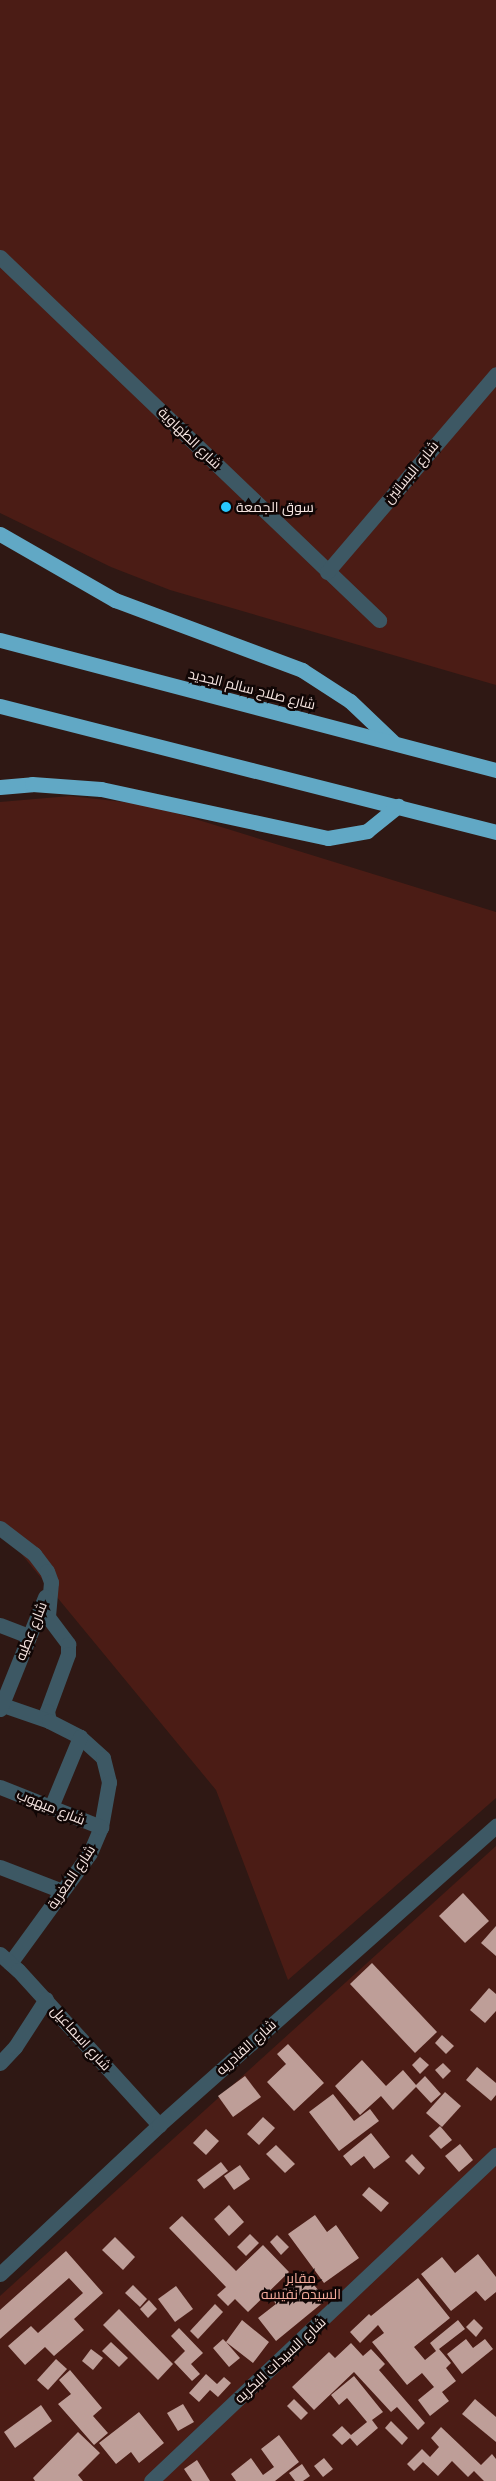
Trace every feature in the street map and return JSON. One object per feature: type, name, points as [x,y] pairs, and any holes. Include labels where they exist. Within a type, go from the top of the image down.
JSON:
[{"type":"highway","points":[[0,534],[115,600],[302,670],[350,701],[393,742]]},
{"type":"highway","name":"شارع صلاح سالم الجديد","points":[[0,640],[496,770]]},
{"type":"highway","points":[[0,706],[496,832]]},
{"type":"highway","points":[[0,787],[32,784],[100,789],[328,838],[367,831],[398,806]]},
{"type":"street","name":"شارع الطهاوية","points":[[0,257],[379,620]]},
{"type":"street","name":"شارع البساتين","points":[[327,572],[496,374]]},
{"type":"street","points":[[0,1528],[34,1554],[51,1582],[48,1618],[66,1638],[69,1649],[47,1711],[49,1721]]},
{"type":"street","name":"شارع عطيه","points":[[1,1705],[51,1582]]},
{"type":"street","points":[[0,1626],[28,1636]]},
{"type":"street","name":"شارع المغرية","points":[[1,1705],[49,1721],[80,1737],[95,1748],[108,1771],[101,1827],[90,1853],[62,1892],[5,1958]]},
{"type":"street","points":[[51,1807],[80,1737]]},
{"type":"street","name":"شارع ميهوب","points":[[0,1787],[101,1827]]},
{"type":"street","name":"شارع القادريه","points":[[0,2274],[159,2125],[496,1826]]},
{"type":"street","points":[[0,1867],[62,1892]]},
{"type":"street","name":"شارع اسماعيل","points":[[5,1958],[46,1999],[159,2125]]},
{"type":"street","points":[[0,2063],[15,2047],[46,1999]]},
{"type":"street","name":"شارع السيدات البكريه","points":[[151,2481],[496,2155]]},
{"type":"green space","points":[[0,0],[496,0],[496,685],[170,590],[111,567],[0,513]]},
{"type":"green space","points":[[70,796],[150,805],[496,912],[496,1798],[288,1980],[216,1790],[0,1528],[0,802]]},
{"type":"green space","name":"مقابر السيده نفيسه","points":[[496,1846],[496,2481],[0,2481],[0,2296]]},
{"type":"building","points":[[463,1893],[489,1921],[465,1943],[439,1916]]},
{"type":"building","points":[[496,1926],[496,1956],[481,1943]]},
{"type":"building","points":[[372,1963],[437,2032],[415,2053],[350,1984]]},
{"type":"building","points":[[489,1988],[496,1994],[496,2011],[485,2023],[470,2010]]},
{"type":"building","points":[[442,2035],[454,2046],[446,2054],[435,2043]]},
{"type":"building","points":[[288,2044],[324,2083],[294,2111],[267,2082],[286,2064],[277,2054]]},
{"type":"building","points":[[420,2057],[429,2065],[420,2074],[412,2065]]},
{"type":"building","points":[[362,2060],[386,2086],[403,2070],[416,2085],[425,2076],[441,2094],[431,2103],[416,2087],[393,2110],[381,2096],[360,2115],[335,2086]]},
{"type":"building","points":[[443,2063],[451,2071],[443,2079],[435,2070]]},
{"type":"building","points":[[477,2067],[496,2083],[496,2095],[491,2101],[466,2080]]},
{"type":"building","points":[[245,2076],[261,2097],[233,2117],[218,2096]]},
{"type":"building","points":[[445,2092],[461,2106],[442,2127],[426,2113]]},
{"type":"building","points":[[333,2094],[354,2121],[370,2109],[379,2121],[339,2151],[309,2112]]},
{"type":"building","points":[[263,2117],[275,2128],[259,2145],[247,2134]]},
{"type":"building","points":[[440,2126],[452,2140],[441,2149],[429,2136]]},
{"type":"building","points":[[206,2129],[219,2141],[206,2155],[193,2143]]},
{"type":"building","points":[[371,2133],[390,2157],[374,2169],[364,2156],[351,2166],[343,2156]]},
{"type":"building","points":[[460,2144],[473,2160],[459,2172],[445,2156]]},
{"type":"building","points":[[276,2145],[295,2164],[285,2173],[266,2154]]},
{"type":"building","points":[[412,2154],[425,2168],[419,2175],[405,2161]]},
{"type":"building","points":[[221,2162],[228,2171],[204,2189],[197,2180]]},
{"type":"building","points":[[240,2165],[250,2179],[234,2190],[224,2176]]},
{"type":"building","points":[[369,2187],[389,2203],[381,2212],[362,2195]]},
{"type":"building","points":[[229,2205],[244,2222],[229,2236],[214,2219]]},
{"type":"building","points":[[315,2215],[327,2232],[336,2225],[359,2258],[324,2283],[288,2234]]},
{"type":"building","points":[[182,2216],[236,2271],[263,2245],[289,2272],[248,2312],[235,2299],[228,2306],[217,2295],[226,2287],[169,2228]]},
{"type":"building","points":[[250,2234],[259,2243],[246,2256],[237,2247]]},
{"type":"building","points":[[277,2235],[289,2247],[281,2255],[270,2242]]},
{"type":"building","points":[[115,2237],[135,2257],[123,2270],[102,2250]]},
{"type":"building","points":[[66,2251],[103,2293],[74,2319],[84,2330],[54,2356],[45,2347],[25,2365],[8,2346],[31,2326],[38,2333],[83,2293],[69,2278],[0,2339],[0,2310]]},
{"type":"building","points":[[478,2254],[496,2277],[496,2292],[485,2301],[476,2291],[451,2311],[421,2274],[442,2257],[455,2273]]},
{"type":"building","points":[[303,2271],[326,2300],[276,2341],[258,2318],[276,2304],[272,2299]]},
{"type":"building","points":[[418,2278],[450,2318],[414,2347],[425,2360],[436,2351],[430,2343],[458,2320],[465,2329],[439,2349],[451,2363],[446,2368],[456,2381],[442,2392],[449,2401],[430,2416],[418,2400],[434,2387],[422,2373],[407,2385],[372,2342],[384,2333],[378,2325],[360,2343],[350,2332],[369,2314],[371,2316]]},
{"type":"building","points":[[133,2285],[147,2299],[140,2307],[125,2293]]},
{"type":"building","points":[[176,2286],[193,2309],[175,2322],[158,2299]]},
{"type":"building","points":[[149,2300],[157,2309],[148,2318],[140,2309]]},
{"type":"building","points":[[215,2304],[223,2312],[198,2339],[190,2331]]},
{"type":"building","points":[[119,2309],[173,2364],[158,2380],[103,2325]]},
{"type":"building","points":[[474,2319],[483,2328],[476,2337],[466,2327]]},
{"type":"building","points":[[242,2320],[269,2342],[253,2363],[226,2342]]},
{"type":"building","points":[[179,2328],[203,2353],[191,2364],[200,2374],[192,2381],[174,2362],[185,2351],[171,2336]]},
{"type":"building","points":[[223,2339],[240,2358],[229,2367],[213,2348]]},
{"type":"building","points":[[466,2339],[473,2348],[485,2339],[493,2349],[462,2374],[447,2354]]},
{"type":"building","points":[[111,2342],[128,2358],[119,2367],[102,2351]]},
{"type":"building","points":[[351,2343],[363,2356],[371,2349],[385,2364],[379,2370],[425,2423],[418,2430],[397,2407],[391,2412],[354,2372],[314,2410],[292,2387],[329,2352],[335,2358]]},
{"type":"building","points":[[91,2349],[103,2358],[93,2370],[82,2361]]},
{"type":"building","points":[[56,2359],[67,2369],[48,2390],[37,2380]]},
{"type":"building","points":[[70,2370],[102,2408],[93,2416],[108,2433],[94,2445],[58,2404],[71,2394],[59,2380]]},
{"type":"building","points":[[206,2374],[217,2384],[224,2377],[231,2383],[218,2397],[210,2390],[199,2402],[189,2393]]},
{"type":"building","points":[[354,2376],[383,2412],[372,2420],[378,2428],[357,2446],[350,2438],[342,2445],[332,2435],[342,2426],[351,2435],[367,2422],[347,2398],[339,2405],[331,2395]]},
{"type":"building","points":[[294,2399],[308,2413],[301,2420],[287,2406]]},
{"type":"building","points":[[475,2399],[496,2417],[496,2442],[462,2414]]},
{"type":"building","points":[[183,2404],[194,2422],[178,2431],[167,2413]]},
{"type":"building","points":[[41,2405],[52,2421],[15,2448],[4,2432]]},
{"type":"building","points":[[139,2412],[164,2443],[139,2463],[131,2452],[116,2464],[99,2443]]},
{"type":"building","points":[[391,2421],[408,2438],[402,2445],[385,2428]]},
{"type":"building","points":[[441,2427],[481,2465],[492,2454],[496,2459],[496,2481],[484,2481],[474,2471],[468,2477],[452,2461],[438,2476],[423,2462],[414,2471],[407,2464],[422,2449],[430,2457],[439,2447],[431,2438]]},
{"type":"building","points":[[78,2432],[100,2453],[78,2475],[83,2481],[35,2481],[33,2478]]},
{"type":"building","points":[[279,2435],[299,2462],[275,2481],[236,2481],[231,2474],[251,2458],[263,2475],[274,2467],[261,2449]]},
{"type":"building","points":[[324,2458],[333,2469],[323,2477],[314,2466]]},
{"type":"building","points":[[197,2460],[210,2481],[192,2481],[184,2469]]},
{"type":"building","points":[[302,2464],[310,2476],[303,2481],[295,2481],[289,2473]]},
{"type":"place","name":"سوق الجمعة","points":[[226,507]]}]
